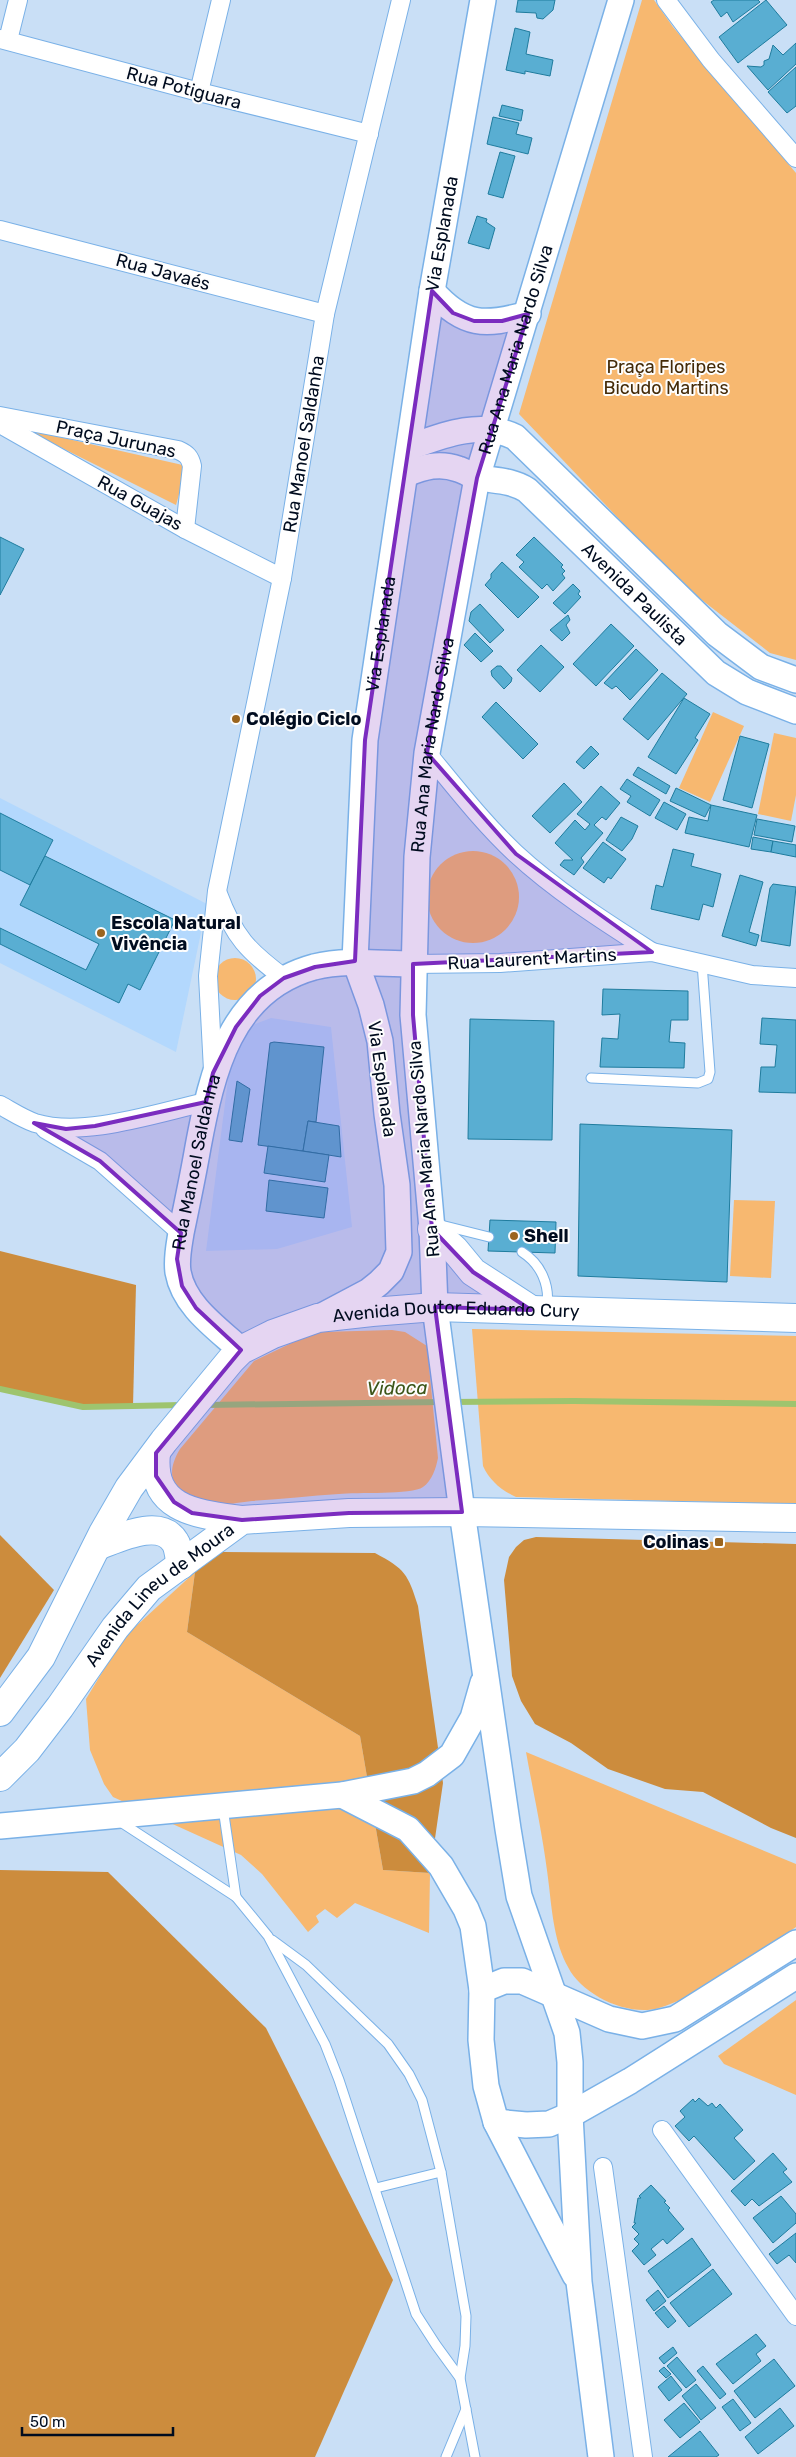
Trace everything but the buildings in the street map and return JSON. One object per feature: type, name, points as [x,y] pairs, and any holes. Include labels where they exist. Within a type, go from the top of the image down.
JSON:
[{"type":"main road","name":"Via Esplanada","points":[[318,1318],[369,1291],[391,1271],[399,1252],[397,1185],[380,1041],[372,1005],[355,961],[366,740],[432,292],[483,0]]},
{"type":"main road","name":"Rua Ana Maria Nardo Silva","points":[[601,2457],[579,2282],[570,2115],[570,2062],[567,2033],[519,1896],[462,1512],[435,1307],[432,1226],[413,1015],[413,964],[417,857],[427,753],[478,478],[621,0]]},
{"type":"main road","points":[[432,292],[453,313],[474,321],[502,321],[528,314]]},
{"type":"main road","points":[[410,447],[451,433],[493,429]]},
{"type":"main road","name":"Avenida Paulista","points":[[493,429],[507,433],[522,441],[731,646],[761,667],[796,680]]},
{"type":"main road","name":"Avenida Paulista","points":[[406,474],[429,465],[444,465],[459,469],[478,478],[516,483],[527,490],[716,673],[747,692],[796,710]]},
{"type":"main road","points":[[214,1073],[236,1027],[247,1011],[260,996],[284,978],[315,967],[355,961],[413,964]]},
{"type":"main road","name":"Rua Manoel Saldanha","points":[[214,1073],[206,1102],[180,1233],[177,1259],[182,1286],[196,1308],[236,1355]]},
{"type":"main road","points":[[432,1226],[473,1272],[539,1310]]},
{"type":"main road","name":"Avenida Doutor Eduardo Cury","points":[[160,1447],[236,1355],[274,1334],[318,1318],[435,1307],[796,1318]]},
{"type":"main road","points":[[160,1447],[156,1476],[164,1492],[174,1502],[192,1513],[242,1520]]},
{"type":"main road","points":[[0,1712],[41,1657],[97,1546],[129,1488],[160,1447]]},
{"type":"main road","points":[[462,1512],[796,1518]]},
{"type":"main road","name":"Avenida Lineu de Moura","points":[[0,1777],[27,1750],[60,1707],[115,1628],[149,1588],[242,1520],[349,1513],[462,1512]]},
{"type":"main road","points":[[97,1546],[145,1529],[165,1534],[175,1541],[181,1565]]},
{"type":"main road","points":[[0,1826],[342,1795],[412,1780],[427,1774],[452,1756],[472,1718],[486,1676]]},
{"type":"main road","points":[[342,1795],[408,1829],[441,1866],[466,1909],[473,1926],[482,1990],[481,2040],[486,2086],[496,2122],[579,2282]]},
{"type":"main road","points":[[482,1990],[504,1981],[522,1981],[609,2019],[642,2026],[675,2019],[796,1943]]},
{"type":"main road","points":[[496,2122],[526,2125],[549,2124],[570,2115],[630,2081],[796,1976]]},
{"type":"street","points":[[4,39],[18,0]]},
{"type":"street","points":[[199,92],[220,0]]},
{"type":"street","name":"Rua Manoel Saldanha","points":[[214,1073],[208,976],[217,891],[282,578],[325,314],[401,0]]},
{"type":"street","points":[[666,0],[711,60],[796,158]]},
{"type":"street","name":"Rua Potiguara","points":[[4,39],[199,92],[369,134]]},
{"type":"street","name":"Rua Javaés","points":[[0,230],[325,314]]},
{"type":"street","name":"Praça Jurunas","points":[[0,416],[178,450],[186,454],[191,459],[192,466],[185,529]]},
{"type":"street","name":"Rua Guajas","points":[[0,424],[185,529],[282,578]]},
{"type":"street","name":"Rua Laurent Martins","points":[[427,753],[483,820],[516,854],[610,925],[652,952]]},
{"type":"street","points":[[217,891],[227,918],[238,938],[256,957],[284,978]]},
{"type":"street","name":"Rua Laurent Martins","points":[[413,964],[500,963],[652,952],[752,975],[796,978]]},
{"type":"street","points":[[34,1122],[66,1129],[95,1126],[206,1102]]},
{"type":"street","points":[[0,1105],[34,1122],[100,1161],[180,1233]]},
{"type":"street","points":[[662,2130],[796,2316]]},
{"type":"street","points":[[602,2167],[644,2457]]},
{"type":"lane","points":[[591,1078],[698,1083],[708,1079],[710,1072],[702,963]]},
{"type":"lane","points":[[432,1226],[489,1237]]},
{"type":"lane","points":[[522,1252],[540,1269],[546,1282],[548,1296],[539,1310]]},
{"type":"lane","points":[[223,1806],[236,1897]]},
{"type":"lane","points":[[112,1816],[236,1897],[268,1936],[325,2044],[376,2188],[416,2314],[460,2378]]},
{"type":"lane","points":[[268,1936],[306,1965],[388,2044],[409,2074],[422,2100],[441,2172],[466,2316],[460,2378],[475,2457]]},
{"type":"lane","points":[[376,2188],[441,2172]]},
{"type":"lane","points":[[446,2457],[466,2408]]},
{"type":"highlighted area","points":[[432,291],[453,313],[474,321],[502,321],[528,314],[477,478],[427,753],[516,854],[652,952],[413,964],[413,1015],[432,1229],[473,1272],[531,1310],[435,1307],[462,1512],[349,1513],[242,1520],[192,1513],[174,1502],[156,1476],[156,1453],[241,1350],[196,1308],[182,1286],[177,1259],[181,1233],[100,1161],[34,1123],[66,1129],[95,1126],[206,1102],[213,1073],[236,1027],[260,996],[284,978],[315,967],[355,961],[365,740]]},
{"type":"shaded area","name":"Escola Natural Vivência","points":[[0,798],[207,904],[176,1052],[0,963]]},
{"type":"shaded area","points":[[271,1018],[331,1027],[352,1227],[277,1249],[206,1251],[229,1072],[243,1040],[255,1024]]},
{"type":"shaded area","points":[[0,1251],[136,1285],[133,1406],[83,1407],[0,1389]]},
{"type":"shaded area","points":[[0,1535],[54,1590],[0,1678]]},
{"type":"shaded area","points":[[536,1537],[796,1544],[796,1838],[771,1828],[703,1792],[665,1789],[608,1769],[571,1743],[535,1724],[521,1701],[512,1676],[504,1580],[509,1557],[516,1547],[524,1540]]},
{"type":"shaded area","points":[[222,1552],[375,1553],[399,1568],[408,1579],[418,1606],[443,1783],[430,1873],[383,1870],[360,1736],[187,1632],[195,1572]]},
{"type":"shaded area","points":[[0,1870],[108,1872],[266,2028],[393,2280],[315,2457],[0,2457]]},
{"type":"green space","name":"Praça Floripes Bicudo Martins","points":[[642,0],[654,0],[673,27],[796,173],[796,660],[770,653],[680,583],[519,414]]},
{"type":"green space","points":[[24,429],[187,466],[176,505]]},
{"type":"green space","points":[[713,712],[744,726],[710,802],[679,788]]},
{"type":"green space","points":[[774,733],[796,738],[796,795],[791,821],[758,814]]},
{"type":"green space","points":[[464,851],[482,851],[499,858],[512,871],[519,888],[519,906],[512,923],[499,936],[482,943],[464,943],[447,936],[434,923],[427,906],[427,888],[434,871],[447,858]]},
{"type":"green space","points":[[235,958],[250,964],[256,979],[250,994],[235,1000],[220,994],[214,979],[220,964]]},
{"type":"green space","points":[[734,1200],[775,1201],[771,1278],[730,1276]]},
{"type":"green space","points":[[472,1329],[796,1336],[796,1504],[516,1497],[493,1481],[483,1466]]},
{"type":"green space","points":[[392,1330],[405,1332],[427,1346],[438,1458],[431,1478],[423,1487],[408,1491],[339,1494],[223,1505],[192,1498],[177,1487],[172,1471],[174,1461],[180,1449],[254,1361],[304,1337],[322,1332]]},
{"type":"green space","points":[[195,1572],[187,1632],[360,1736],[383,1870],[430,1873],[429,1933],[355,1903],[337,1918],[325,1909],[316,1916],[319,1922],[308,1932],[262,1874],[241,1855],[113,1797],[104,1784],[90,1750],[86,1699],[123,1638]]},
{"type":"green space","points":[[526,1752],[796,1864],[796,1927],[711,1984],[676,2002],[659,2008],[647,2010],[634,2009],[620,2006],[595,1995],[575,1977],[568,1967],[557,1938],[542,1835]]},
{"type":"green space","points":[[796,2000],[796,2095],[724,2064],[718,2056]]},
{"type":"waterway","name":"Vidoca","points":[[0,1389],[83,1407],[182,1405]]},
{"type":"waterway","name":"Vidoca","points":[[452,1402],[574,1401],[796,1404]]},
{"type":"waterway","name":"Vidoca","points":[[205,1405],[442,1402]]},
{"type":"place","name":"Colégio Ciclo","points":[[236,719]]},
{"type":"place","name":"Escola Natural Vivência","points":[[101,933]]},
{"type":"place","name":"Shell","points":[[514,1236]]},
{"type":"place","name":"Colinas","points":[[719,1542]]}]
